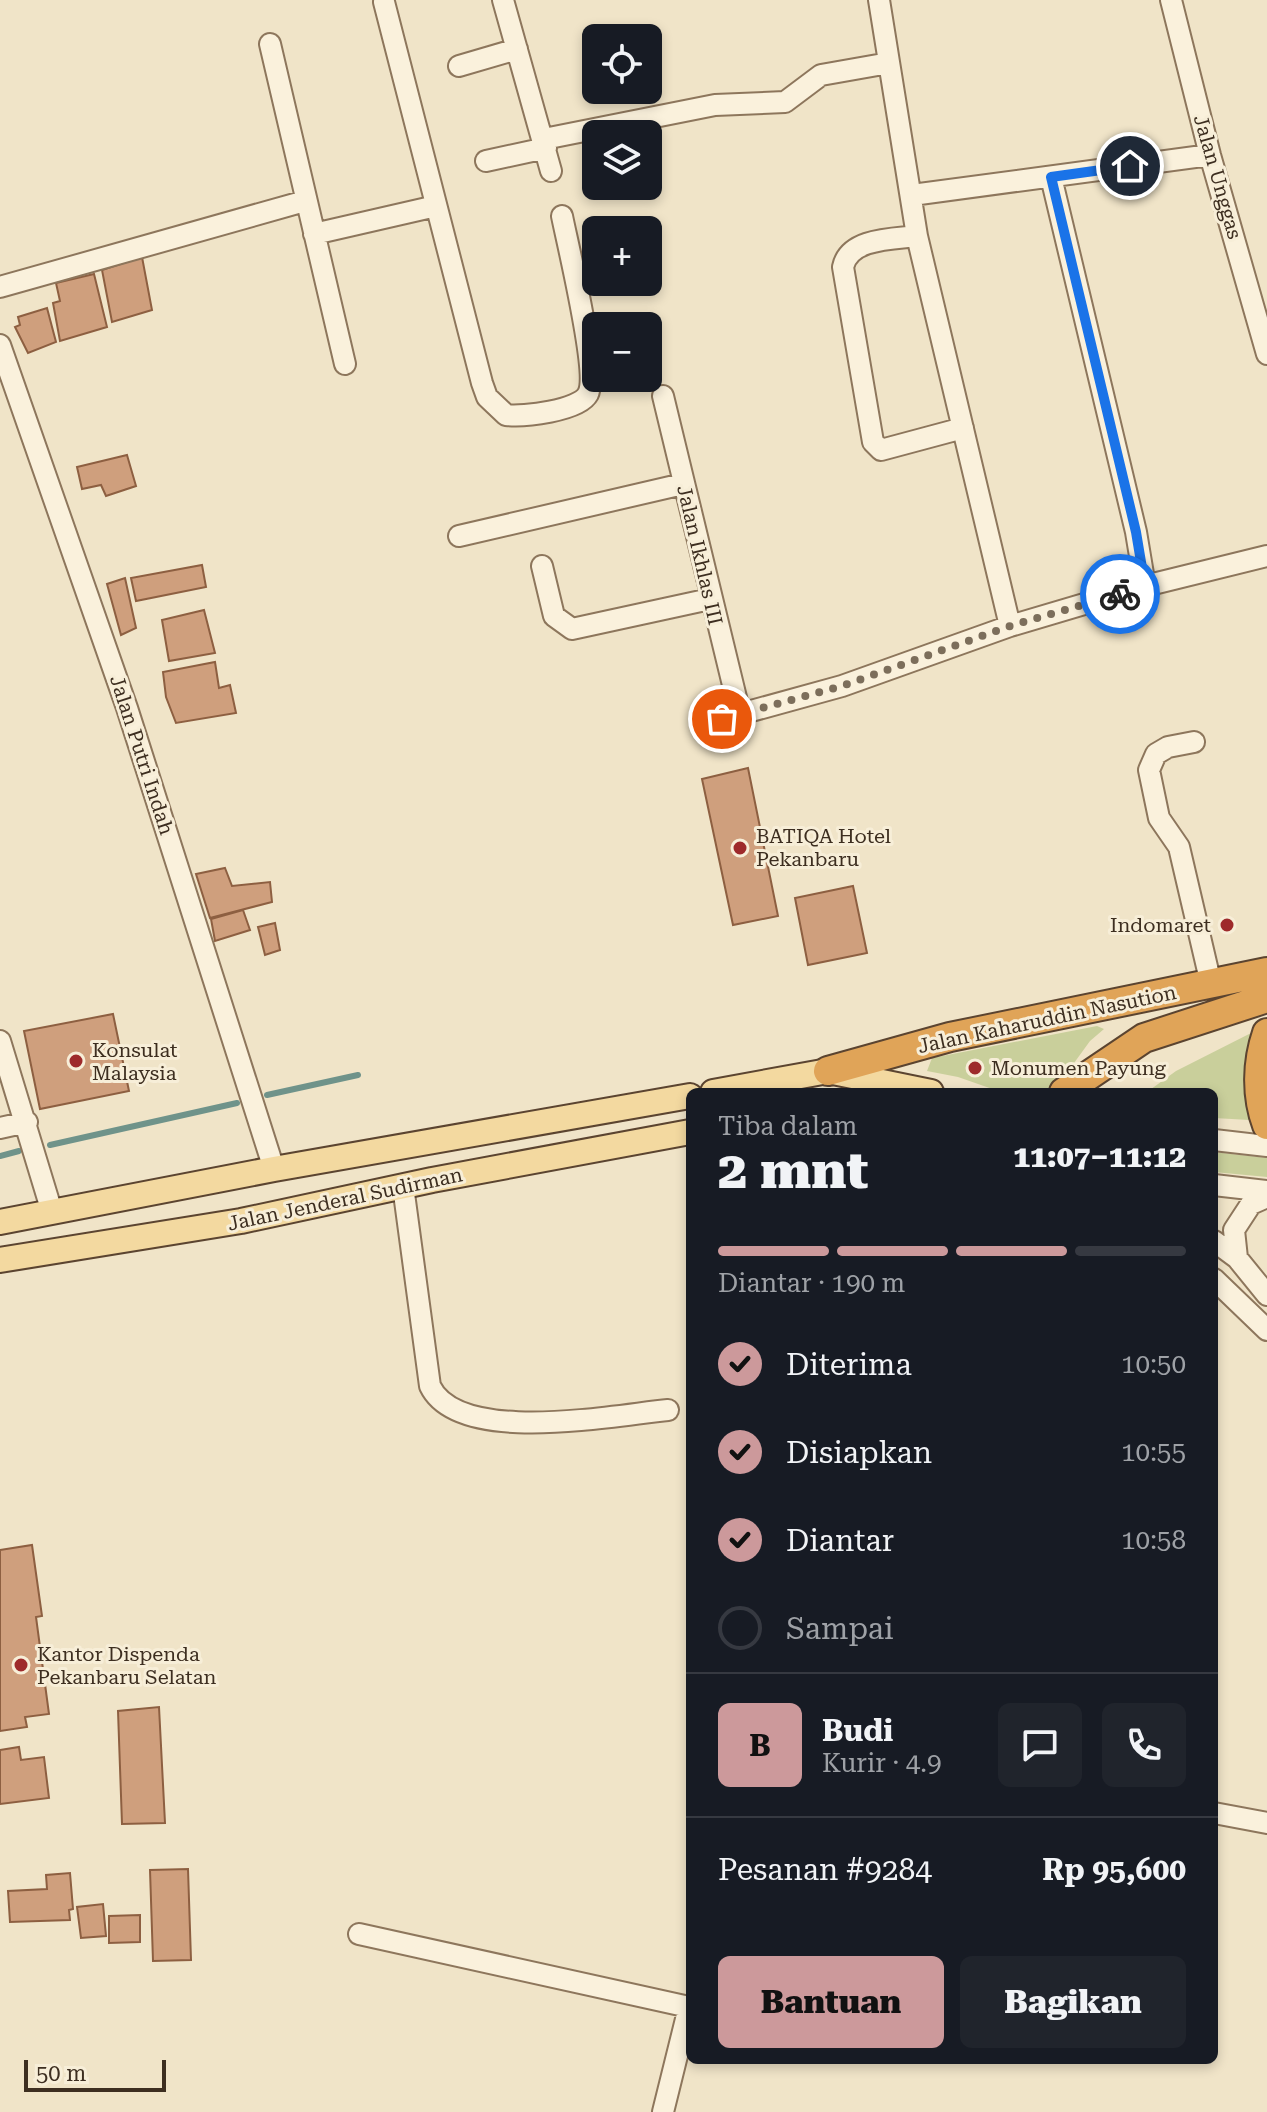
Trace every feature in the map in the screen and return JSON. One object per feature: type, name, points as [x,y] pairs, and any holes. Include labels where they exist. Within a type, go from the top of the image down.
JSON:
[{"type":"highway","name":"Jalan Kaharuddin Nasution","points":[[828,1071],[950,1037],[1267,972]]},
{"type":"highway","name":"Jalan Kaharuddin Nasution","points":[[1070,1088],[1144,1038],[1267,998]]},
{"type":"highway","points":[[1267,1033],[1260,1060],[1260,1103],[1267,1125]]},
{"type":"main road","points":[[735,1088],[828,1071],[911,1088]]},
{"type":"main road","name":"Jalan Jenderal Sudirman","points":[[0,1222],[274,1169],[686,1097]]},
{"type":"main road","name":"Jalan Jenderal Sudirman","points":[[0,1260],[241,1221],[403,1186],[686,1133]]},
{"type":"main road","points":[[234,1177],[241,1221]]},
{"type":"street","points":[[503,0],[551,171]]},
{"type":"street","points":[[879,0],[917,236],[1010,626]]},
{"type":"street","name":"Jalan Unggas","points":[[1171,0],[1210,155],[1267,354]]},
{"type":"street","points":[[384,2],[487,397],[496,409],[516,416],[580,403],[590,389],[588,354],[562,216]]},
{"type":"street","points":[[270,44],[345,364]]},
{"type":"street","points":[[459,66],[517,49]]},
{"type":"street","points":[[486,161],[545,144],[715,105],[785,102],[821,75],[889,63]]},
{"type":"street","points":[[912,195],[1210,155]]},
{"type":"street","points":[[1051,177],[1136,532],[1145,586]]},
{"type":"street","points":[[0,287],[305,201]]},
{"type":"street","points":[[314,234],[436,206]]},
{"type":"street","points":[[917,236],[857,247],[845,258],[843,267],[873,442],[881,450],[963,428]]},
{"type":"street","name":"Jalan Putri Indah","points":[[0,345],[127,708],[274,1169]]},
{"type":"street","name":"Jalan Ikhlas III","points":[[663,396],[740,714]]},
{"type":"street","points":[[459,536],[683,484]]},
{"type":"street","points":[[704,724],[842,686],[1010,626],[1145,586],[1267,556]]},
{"type":"street","points":[[542,566],[554,616],[572,629],[710,599]]},
{"type":"street","points":[[1194,742],[1168,747],[1156,754],[1149,770],[1159,818],[1179,847],[1211,984]]},
{"type":"street","points":[[0,1041],[52,1212]]},
{"type":"street","points":[[0,1128],[27,1122]]},
{"type":"street","points":[[1218,1140],[1267,1146]]},
{"type":"street","points":[[403,1186],[428,1376],[435,1397],[443,1404],[455,1411],[529,1424],[668,1410]]},
{"type":"street","points":[[1218,1186],[1267,1194]]},
{"type":"street","points":[[1237,1258],[1234,1230],[1251,1204],[1267,1194]]},
{"type":"street","points":[[1218,1244],[1237,1258],[1267,1295]]},
{"type":"street","points":[[1218,1283],[1267,1330]]},
{"type":"street","points":[[1218,1814],[1267,1823]]},
{"type":"street","points":[[359,1934],[686,2005]]},
{"type":"street","points":[[663,2112],[686,2022]]},
{"type":"green space","points":[[1097,1026],[1104,1029],[1090,1041],[1056,1088],[990,1088],[927,1071],[932,1058]]},
{"type":"green space","points":[[1257,1030],[1267,1121],[1218,1118],[1218,1088],[1153,1088],[1176,1071]]},
{"type":"green space","points":[[1218,1152],[1267,1158],[1267,1177],[1218,1172]]},
{"type":"building","points":[[142,257],[152,310],[112,322],[102,270]]},
{"type":"building","points":[[94,274],[107,327],[60,341],[53,303],[60,301],[56,283]]},
{"type":"building","points":[[47,308],[56,342],[28,353],[15,327],[20,325],[18,317]]},
{"type":"building","points":[[127,455],[136,486],[106,496],[101,485],[82,489],[77,467]]},
{"type":"building","points":[[202,565],[206,587],[136,601],[131,578]]},
{"type":"building","points":[[125,578],[136,628],[121,635],[107,584]]},
{"type":"building","points":[[204,610],[215,653],[169,661],[162,620]]},
{"type":"building","points":[[215,662],[219,688],[230,685],[236,713],[176,723],[166,697],[163,672]]},
{"type":"building","name":"BATIQA Hotel Pekanbaru","points":[[748,768],[778,916],[733,925],[702,779]]},
{"type":"building","points":[[225,868],[232,886],[270,882],[272,902],[210,918],[196,874]]},
{"type":"building","points":[[853,886],[867,953],[808,965],[795,898]]},
{"type":"building","points":[[243,910],[250,930],[215,941],[211,919]]},
{"type":"building","points":[[275,923],[280,950],[265,955],[258,927]]},
{"type":"building","name":"Konsulat Malaysia","points":[[113,1014],[129,1091],[40,1109],[24,1031]]},
{"type":"building","name":"Kantor Dispenda Pekanbaru Selatan","points":[[32,1545],[42,1616],[36,1617],[49,1714],[25,1717],[27,1727],[0,1731],[0,1550]]},
{"type":"building","points":[[159,1707],[165,1823],[122,1824],[118,1711]]},
{"type":"building","points":[[19,1747],[21,1760],[44,1757],[49,1798],[0,1804],[0,1750]]},
{"type":"building","points":[[188,1869],[191,1960],[153,1961],[150,1870]]},
{"type":"building","points":[[70,1873],[73,1909],[69,1910],[70,1920],[10,1922],[8,1891],[47,1889],[46,1875]]},
{"type":"building","points":[[103,1904],[106,1936],[81,1938],[77,1907]]},
{"type":"building","points":[[140,1915],[140,1942],[109,1943],[109,1916]]},
{"type":"waterway","points":[[267,1095],[358,1075]]},
{"type":"waterway","points":[[50,1145],[237,1103]]},
{"type":"waterway","points":[[0,1156],[19,1151]]},
{"type":"way so far","points":[[722,719],[842,686],[1010,626],[1120,594]]},
{"type":"place","name":"BATIQA Hotel Pekanbaru","points":[[740,848]]},
{"type":"place","name":"Indomaret","points":[[1227,925]]},
{"type":"place","name":"Konsulat Malaysia","points":[[76,1061]]},
{"type":"place","name":"Monumen Payung","points":[[975,1068]]},
{"type":"place","name":"Kantor Dispenda Pekanbaru Selatan","points":[[21,1665]]},
{"type":"route","points":[[1120,594],[1145,586],[1136,532],[1099,388],[1051,177],[1130,166]]}]
